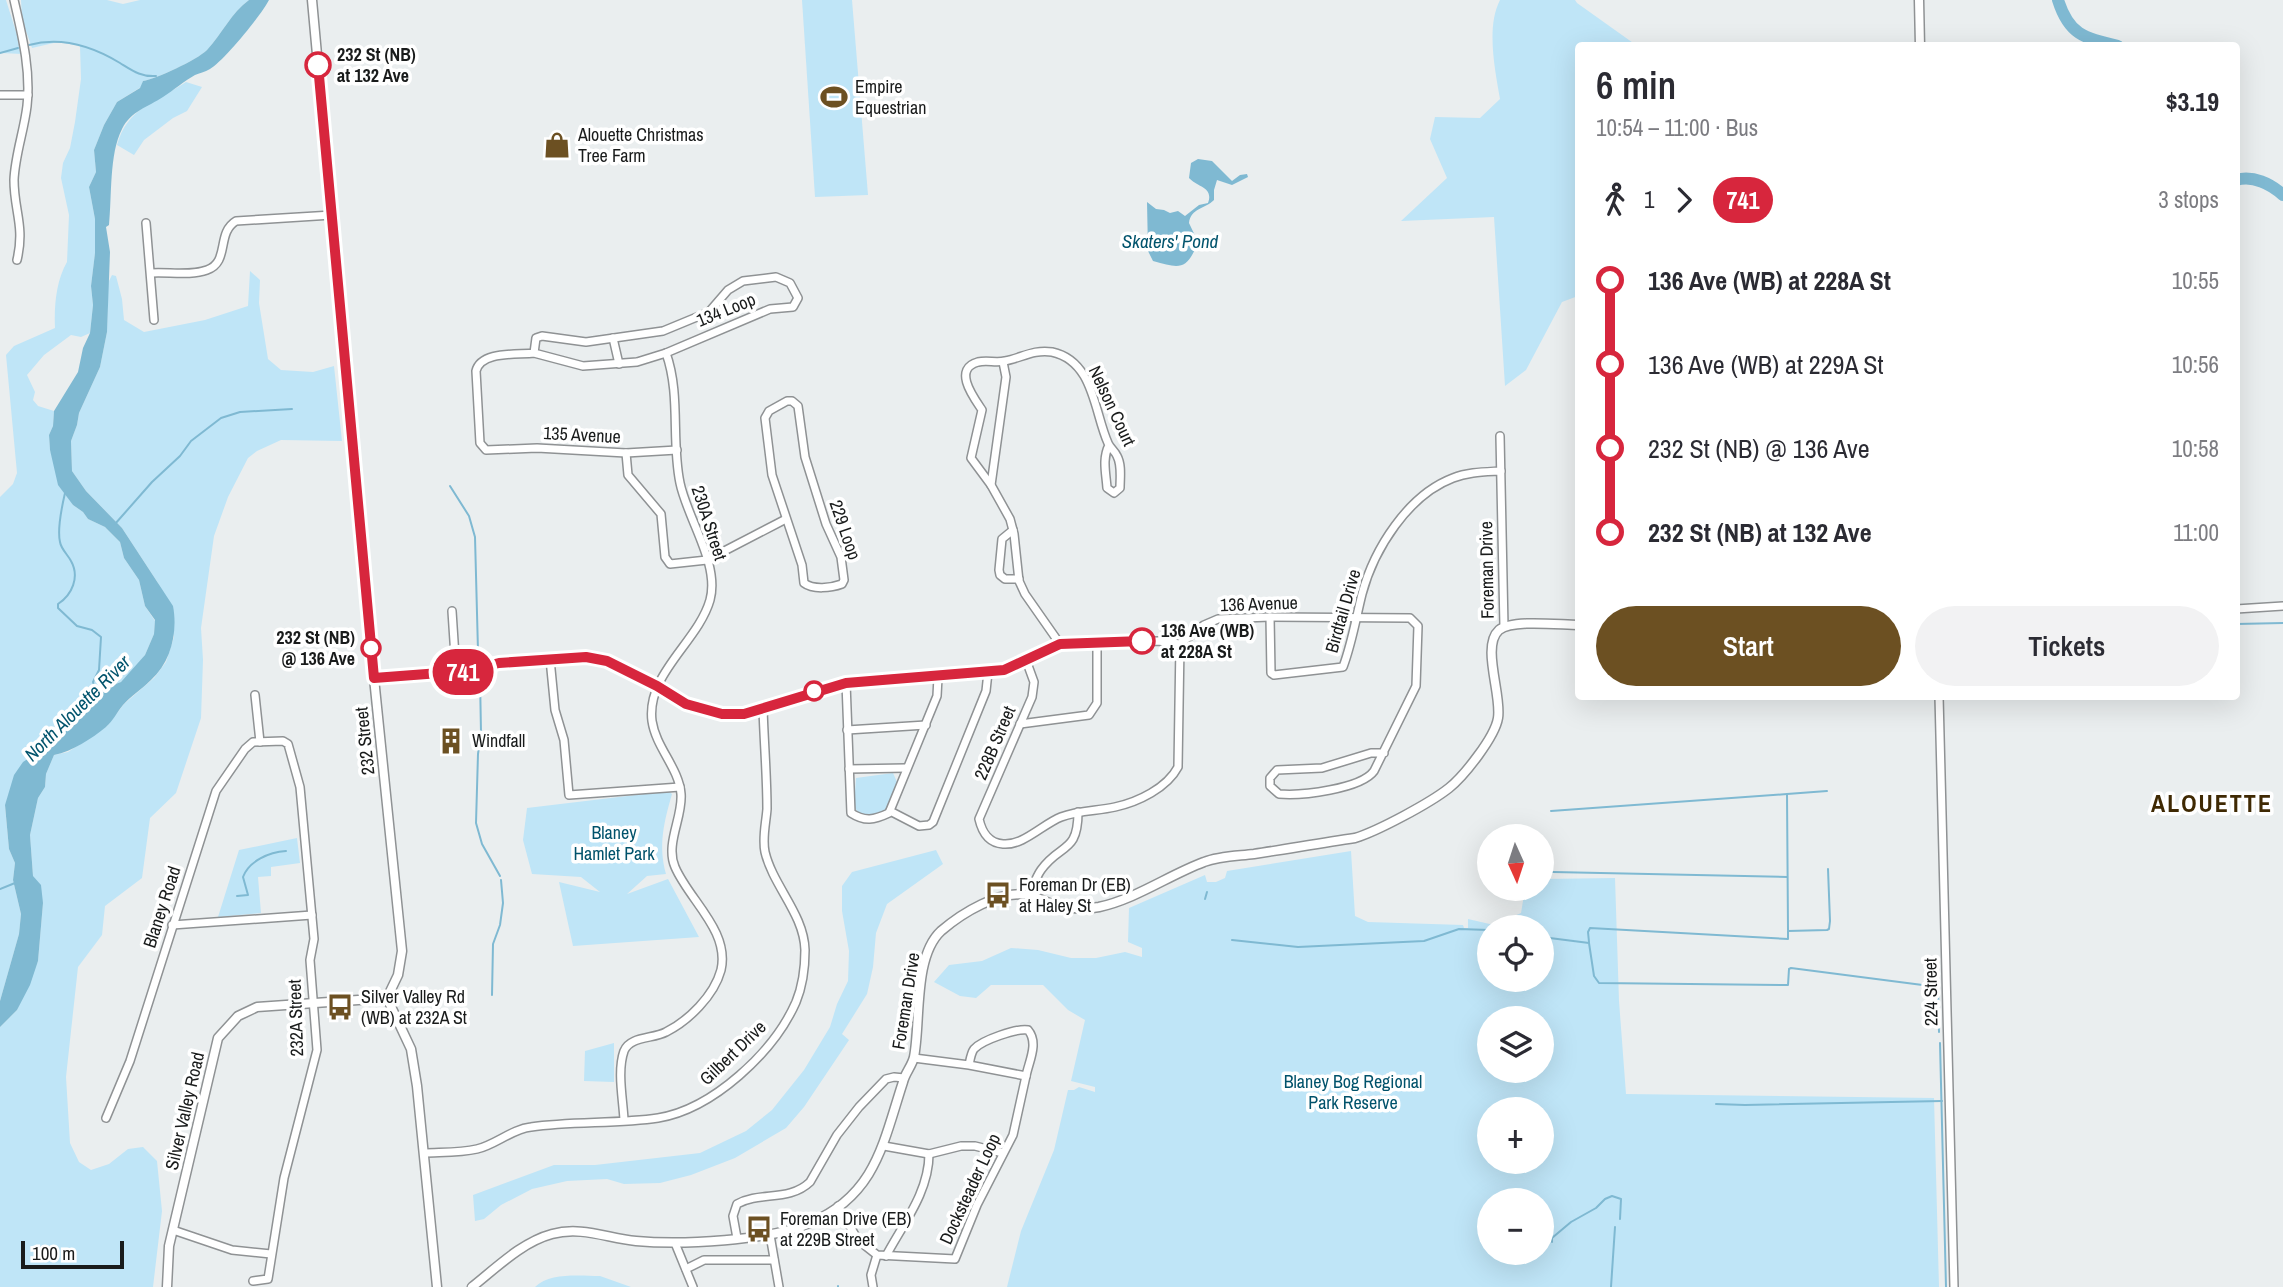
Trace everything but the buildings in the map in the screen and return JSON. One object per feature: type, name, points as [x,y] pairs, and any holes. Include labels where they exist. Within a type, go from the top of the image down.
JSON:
[{"type":"street","points":[[14,0],[28,69],[27,95],[15,177],[22,237],[17,260]]},
{"type":"street","name":"232 Street","points":[[312,0],[374,678],[402,951],[398,975],[387,998]]},
{"type":"street","name":"232 Street","points":[[314,16],[321,0]]},
{"type":"street","points":[[1919,0],[1920,42]]},
{"type":"street","points":[[0,95],[27,95]]},
{"type":"street","points":[[152,273],[210,269],[221,256],[225,231],[236,221],[332,215]]},
{"type":"street","points":[[146,223],[154,320]]},
{"type":"street","name":"134 Loop","points":[[486,450],[480,443],[476,371],[478,363],[484,358],[534,353],[583,366],[637,362],[666,353],[770,309],[793,307],[797,303],[797,293],[784,279],[776,277],[743,281],[733,286],[709,312],[663,331],[586,342],[542,336],[536,338],[534,353]]},
{"type":"street","points":[[613,338],[619,363]]},
{"type":"street","name":"Nelson Court","points":[[1019,579],[1010,519],[991,485],[971,458],[982,410],[966,385],[967,372],[975,363],[988,360],[1003,362],[1024,354],[1051,352],[1067,358],[1085,378],[1097,403],[1109,445],[1119,460],[1120,488],[1114,493],[1107,488],[1105,453],[1109,445]]},
{"type":"street","name":"230A Street","points":[[624,1120],[621,1063],[625,1048],[632,1042],[663,1034],[679,1024],[697,1008],[713,987],[721,970],[717,933],[674,865],[674,834],[681,811],[680,787],[652,724],[651,711],[657,686],[701,620],[710,602],[712,583],[707,560],[680,484],[673,371],[666,353]]},
{"type":"street","points":[[991,485],[1006,377],[1003,362]]},
{"type":"street","name":"229 Loop","points":[[792,401],[798,406],[803,450],[822,513],[841,556],[844,580],[842,584],[811,587],[804,583],[802,565],[786,519],[772,475],[765,418],[769,411],[792,401]]},
{"type":"street","name":"Foreman Drive","points":[[472,1287],[524,1247],[551,1234],[577,1230],[635,1241],[675,1243],[770,1235],[810,1223],[838,1206],[864,1183],[884,1146],[904,1078],[914,1058],[924,965],[929,949],[938,934],[954,920],[993,900],[1009,895],[1029,895],[1071,908],[1115,903],[1215,859],[1355,838],[1386,824],[1451,786],[1496,727],[1499,707],[1491,648],[1494,637],[1504,627],[1500,436]]},
{"type":"street","name":"135 Avenue","points":[[486,450],[537,448],[626,453],[677,450]]},
{"type":"street","points":[[626,453],[628,475],[661,514],[665,558],[670,564],[707,560],[786,519]]},
{"type":"street","name":"Birdtail Drive","points":[[1270,617],[1271,673],[1274,675],[1343,667],[1358,619],[1362,594],[1389,536],[1430,490],[1454,477],[1476,472],[1501,471]]},
{"type":"street","points":[[1013,530],[1002,540],[1000,575],[1005,579],[1019,579],[1025,594],[1060,644]]},
{"type":"street","points":[[2240,608],[2283,606]]},
{"type":"street","points":[[452,611],[456,672]]},
{"type":"street","name":"136 Avenue","points":[[1180,644],[1211,621],[1270,617],[1414,620],[1418,626],[1416,685],[1384,753]]},
{"type":"street","points":[[1504,627],[1517,624],[1575,625]]},
{"type":"street","points":[[374,678],[456,672],[499,663],[576,656],[598,659],[657,686],[686,704],[714,713],[744,714],[846,683],[1004,670],[1060,644],[1158,640],[1180,644],[1178,767],[1172,778],[1162,787],[1117,807],[1078,812],[1078,830],[1073,842],[1042,868],[1029,895]]},
{"type":"street","points":[[1020,724],[1089,715],[1097,703],[1097,642]]},
{"type":"street","points":[[550,659],[555,710],[564,740],[569,795],[680,787]]},
{"type":"street","name":"228B Street","points":[[1026,660],[1034,682],[1032,697],[979,819],[981,829],[987,838],[1007,845],[1051,821],[1078,812]]},
{"type":"street","points":[[890,811],[919,826],[933,822],[986,691],[988,672]]},
{"type":"street","points":[[846,683],[851,813],[862,820],[875,819],[890,811],[937,696],[938,677]]},
{"type":"street","points":[[256,695],[260,742]]},
{"type":"street","name":"224 Street","points":[[1939,700],[1954,1287]]},
{"type":"street","name":"Gilbert Drive","points":[[424,1153],[478,1149],[527,1127],[657,1118],[681,1112],[703,1102],[723,1088],[764,1049],[786,1021],[797,999],[803,978],[805,946],[799,922],[764,849],[767,811],[763,708]]},
{"type":"street","points":[[847,730],[926,725]]},
{"type":"street","name":"232A Street","points":[[253,1281],[268,1279],[284,1178],[317,1050],[310,960],[314,939],[300,787],[288,744],[283,741],[260,742]]},
{"type":"street","name":"Blaney Road","points":[[106,1118],[130,1061],[216,791],[245,749],[260,742]]},
{"type":"street","points":[[1371,753],[1384,753],[1366,779],[1331,789],[1290,795],[1279,794],[1270,786],[1270,778],[1277,771],[1322,768],[1371,753]]},
{"type":"street","points":[[849,769],[906,768]]},
{"type":"street","points":[[172,925],[312,915]]},
{"type":"street","points":[[387,998],[411,1049],[437,1287]]},
{"type":"street","name":"Silver Valley Road","points":[[167,1287],[173,1230],[218,1038],[238,1016],[257,1007],[387,998]]},
{"type":"street","name":"Docksteader Loop","points":[[877,1255],[955,1259],[977,1205],[1013,1136],[1034,1040],[1024,1029],[1015,1030],[976,1047],[969,1065]]},
{"type":"street","points":[[914,1058],[1026,1076]]},
{"type":"street","points":[[737,1238],[733,1216],[737,1205],[750,1199],[790,1194],[804,1187],[810,1182],[846,1122],[859,1107],[883,1082],[890,1078],[904,1078]]},
{"type":"street","points":[[884,1146],[929,1154],[961,1146],[975,1146],[1003,1153]]},
{"type":"street","points":[[886,1256],[924,1185],[929,1154]]},
{"type":"street","points":[[838,1206],[858,1240],[877,1255],[871,1275],[873,1287]]},
{"type":"street","points":[[173,1230],[232,1251],[271,1254]]},
{"type":"street","points":[[770,1235],[779,1287]]},
{"type":"street","points":[[675,1243],[693,1287]]},
{"type":"street","points":[[686,1269],[704,1260],[774,1260]]},
{"type":"green space","points":[[0,0],[6,0],[23,54],[0,53]]},
{"type":"green space","points":[[21,0],[107,0],[123,4],[140,0],[249,0],[202,54],[157,77],[143,81],[141,87],[117,102],[94,150],[96,172],[89,187],[95,219],[90,333],[81,337],[71,335],[44,355],[27,375],[35,392],[33,400],[38,406],[54,411],[49,435],[50,450],[73,505],[88,519],[105,527],[120,542],[124,558],[139,580],[145,606],[155,621],[154,634],[145,655],[136,667],[121,682],[102,689],[85,713],[53,742],[37,752],[10,791],[5,806],[9,849],[15,863],[13,880],[21,914],[19,934],[0,1001],[0,497],[13,484],[17,473],[6,355],[14,346],[55,328],[56,294],[67,262],[69,215],[61,178],[63,163],[70,148],[81,79],[80,46],[58,42],[32,48],[22,20]]},
{"type":"green space","name":"Empire Equestrian","points":[[802,0],[852,0],[868,195],[815,197]]},
{"type":"green space","points":[[1500,0],[1575,0],[1632,42],[1575,42],[1575,297],[1562,302],[1526,370],[1505,386],[1494,217],[1401,221],[1447,178],[1430,139],[1435,117],[1480,118],[1500,99],[1494,62],[1493,23]]},
{"type":"green space","points":[[186,82],[202,87],[187,111],[144,140],[134,155],[117,145],[128,122],[136,114]]},
{"type":"green space","points":[[250,271],[260,280],[259,303],[268,359],[281,370],[313,372],[334,366],[342,441],[281,440],[257,451],[248,458],[228,497],[214,536],[201,628],[201,718],[176,793],[150,818],[142,878],[105,906],[102,935],[78,967],[66,1077],[70,1143],[79,1162],[91,1170],[109,1164],[128,1149],[143,1147],[157,1161],[162,1211],[153,1287],[0,1287],[0,1027],[17,1010],[38,961],[43,903],[33,876],[30,835],[38,798],[45,787],[46,774],[54,755],[68,752],[107,726],[124,704],[154,678],[166,662],[174,637],[158,583],[122,528],[86,491],[72,471],[71,441],[79,413],[100,367],[107,332],[108,283],[112,275],[116,276],[124,320],[144,332],[205,320],[248,306]]},
{"type":"green space","points":[[893,773],[897,782],[886,809],[876,815],[860,814],[854,807],[856,778]]},
{"type":"green space","name":"Blaney Hamlet Park","points":[[663,787],[672,794],[663,834],[662,853],[666,874],[647,876],[627,894],[668,879],[699,937],[573,946],[559,882],[600,892],[581,877],[532,874],[523,840],[527,808],[644,794]]},
{"type":"green space","points":[[297,838],[300,863],[271,867],[271,876],[258,877],[261,913],[218,917],[239,850]]},
{"type":"green space","points":[[936,850],[943,864],[887,904],[876,933],[867,994],[842,1034],[849,1040],[804,1107],[786,1128],[735,1158],[691,1175],[660,1183],[624,1184],[607,1179],[567,1181],[532,1189],[501,1205],[484,1219],[475,1221],[473,1195],[554,1165],[595,1165],[700,1153],[746,1131],[772,1110],[804,1070],[830,1027],[848,981],[849,951],[842,911],[842,886],[852,872]]},
{"type":"green space","name":"Blaney Bog Regional Park Reserve","points":[[1351,851],[1355,916],[1368,922],[1463,925],[1464,928],[1468,928],[1468,919],[1477,921],[1477,992],[1554,992],[1554,915],[1516,915],[1521,913],[1523,901],[1554,901],[1554,879],[1615,878],[1619,1001],[1626,1094],[1934,1098],[1939,1287],[1007,1287],[1021,1231],[1054,1150],[1068,1090],[1079,1087],[1095,1092],[1095,1087],[1071,1081],[1085,1020],[1068,1010],[1043,985],[991,985],[976,998],[960,996],[934,982],[949,965],[982,961],[1011,948],[1038,950],[1071,958],[1096,958],[1125,952],[1142,957],[1142,948],[1128,942],[1129,908],[1205,875],[1207,882],[1225,878],[1227,871]]},
{"type":"green space","points":[[614,1043],[614,1082],[584,1081],[585,1051]]},
{"type":"green space","points":[[600,1276],[631,1287],[535,1287],[557,1277]]},
{"type":"water","points":[[249,0],[269,0],[242,37],[216,65],[191,77],[130,118],[122,129],[115,151],[109,225],[106,227],[110,252],[107,332],[100,367],[79,413],[71,441],[72,471],[86,491],[122,528],[173,606],[174,636],[168,656],[158,673],[123,705],[108,725],[81,744],[54,755],[46,774],[45,787],[38,798],[30,835],[33,876],[41,885],[43,903],[38,961],[30,985],[17,1010],[0,1027],[0,1001],[19,934],[21,914],[13,880],[15,863],[9,849],[5,805],[14,775],[23,762],[53,742],[85,713],[102,689],[121,682],[145,655],[154,634],[155,620],[145,606],[139,580],[124,558],[120,542],[105,527],[88,519],[73,505],[58,485],[50,450],[49,435],[54,411],[78,372],[83,348],[90,333],[95,219],[89,187],[96,172],[94,150],[117,102],[140,88],[143,81],[157,77],[202,54]]},
{"type":"water","name":"Skaters' Pond","points":[[1198,159],[1212,161],[1232,181],[1240,175],[1247,174],[1248,177],[1232,185],[1217,180],[1214,200],[1192,214],[1189,223],[1198,242],[1186,262],[1177,266],[1153,261],[1148,251],[1147,202],[1156,209],[1170,213],[1178,211],[1185,216],[1199,205],[1208,203],[1207,190],[1189,178],[1191,163]]},
{"type":"waterway","name":"North Alouette River","points":[[2058,0],[2062,12],[2073,28],[2087,37],[2103,42]]},
{"type":"waterway","points":[[29,45],[41,42],[76,44],[99,52],[137,73],[156,76]]},
{"type":"waterway","points":[[0,53],[18,48]]},
{"type":"waterway","name":"North Alouette River","points":[[2240,179],[2261,182],[2283,195]]},
{"type":"waterway","points":[[115,524],[191,441],[221,418],[240,412],[292,409]]},
{"type":"waterway","points":[[450,486],[469,516],[475,537],[478,651]]},
{"type":"waterway","points":[[65,493],[59,537],[74,567],[75,579],[71,591],[58,604],[58,608],[77,626],[92,630],[101,637],[99,670],[93,682],[97,694]]},
{"type":"waterway","points":[[2240,624],[2283,623]]},
{"type":"waterway","points":[[480,677],[481,733],[476,823],[482,844],[500,876]]},
{"type":"waterway","points":[[1788,930],[1787,794],[1827,791]]},
{"type":"waterway","points":[[1551,811],[1787,794]]},
{"type":"waterway","points":[[237,896],[248,895],[243,877],[250,866],[267,855],[286,851]]},
{"type":"waterway","points":[[1589,942],[1590,928],[1788,939],[1788,931],[1827,930],[1830,921],[1828,869]]},
{"type":"waterway","points":[[1554,872],[1787,877]]},
{"type":"waterway","points":[[492,995],[493,944],[500,925],[503,903],[501,880]]},
{"type":"waterway","points":[[0,889],[15,883]]},
{"type":"waterway","points":[[1205,899],[1207,892]]},
{"type":"waterway","points":[[1232,940],[1298,947],[1424,941],[1459,929],[1477,930]]},
{"type":"waterway","points":[[1554,939],[1589,943],[1594,976],[1599,983],[1788,985],[1791,968],[1938,987],[1939,1032]]},
{"type":"waterway","points":[[1940,1043],[1946,1287]]},
{"type":"waterway","points":[[1716,1104],[1942,1101]]},
{"type":"waterway","points":[[1554,1236],[1612,1196],[1621,1199],[1620,1219]]},
{"type":"waterway","points":[[1611,1287],[1615,1227]]},
{"type":"bus line","name":"741","points":[[318,65],[374,678],[466,671],[499,663],[576,656],[607,661],[686,704],[706,711],[744,714],[846,683],[1004,670],[1060,644],[1142,641]]},
{"type":"place","name":"232 St (NB) at 132 Ave","points":[[318,65]]},
{"type":"place","name":"Empire Equestrian","points":[[834,97]]},
{"type":"place","name":"Alouette Christmas Tree Farm","points":[[557,145]]},
{"type":"place","name":"136 Ave (WB) at 228A St","points":[[1142,641]]},
{"type":"place","name":"232 St (NB) @ 136 Ave","points":[[371,648]]},
{"type":"place","name":"Windfall","points":[[451,741]]},
{"type":"place","name":"Foreman Dr (EB) at Haley St","points":[[998,895]]},
{"type":"place","name":"Silver Valley Rd (WB) at 232A St","points":[[340,1007]]},
{"type":"place","name":"Foreman Drive (EB) at 229B Street","points":[[759,1229]]},
{"type":"district","name":"ALOUETTE","points":[[2212,804]]}]
